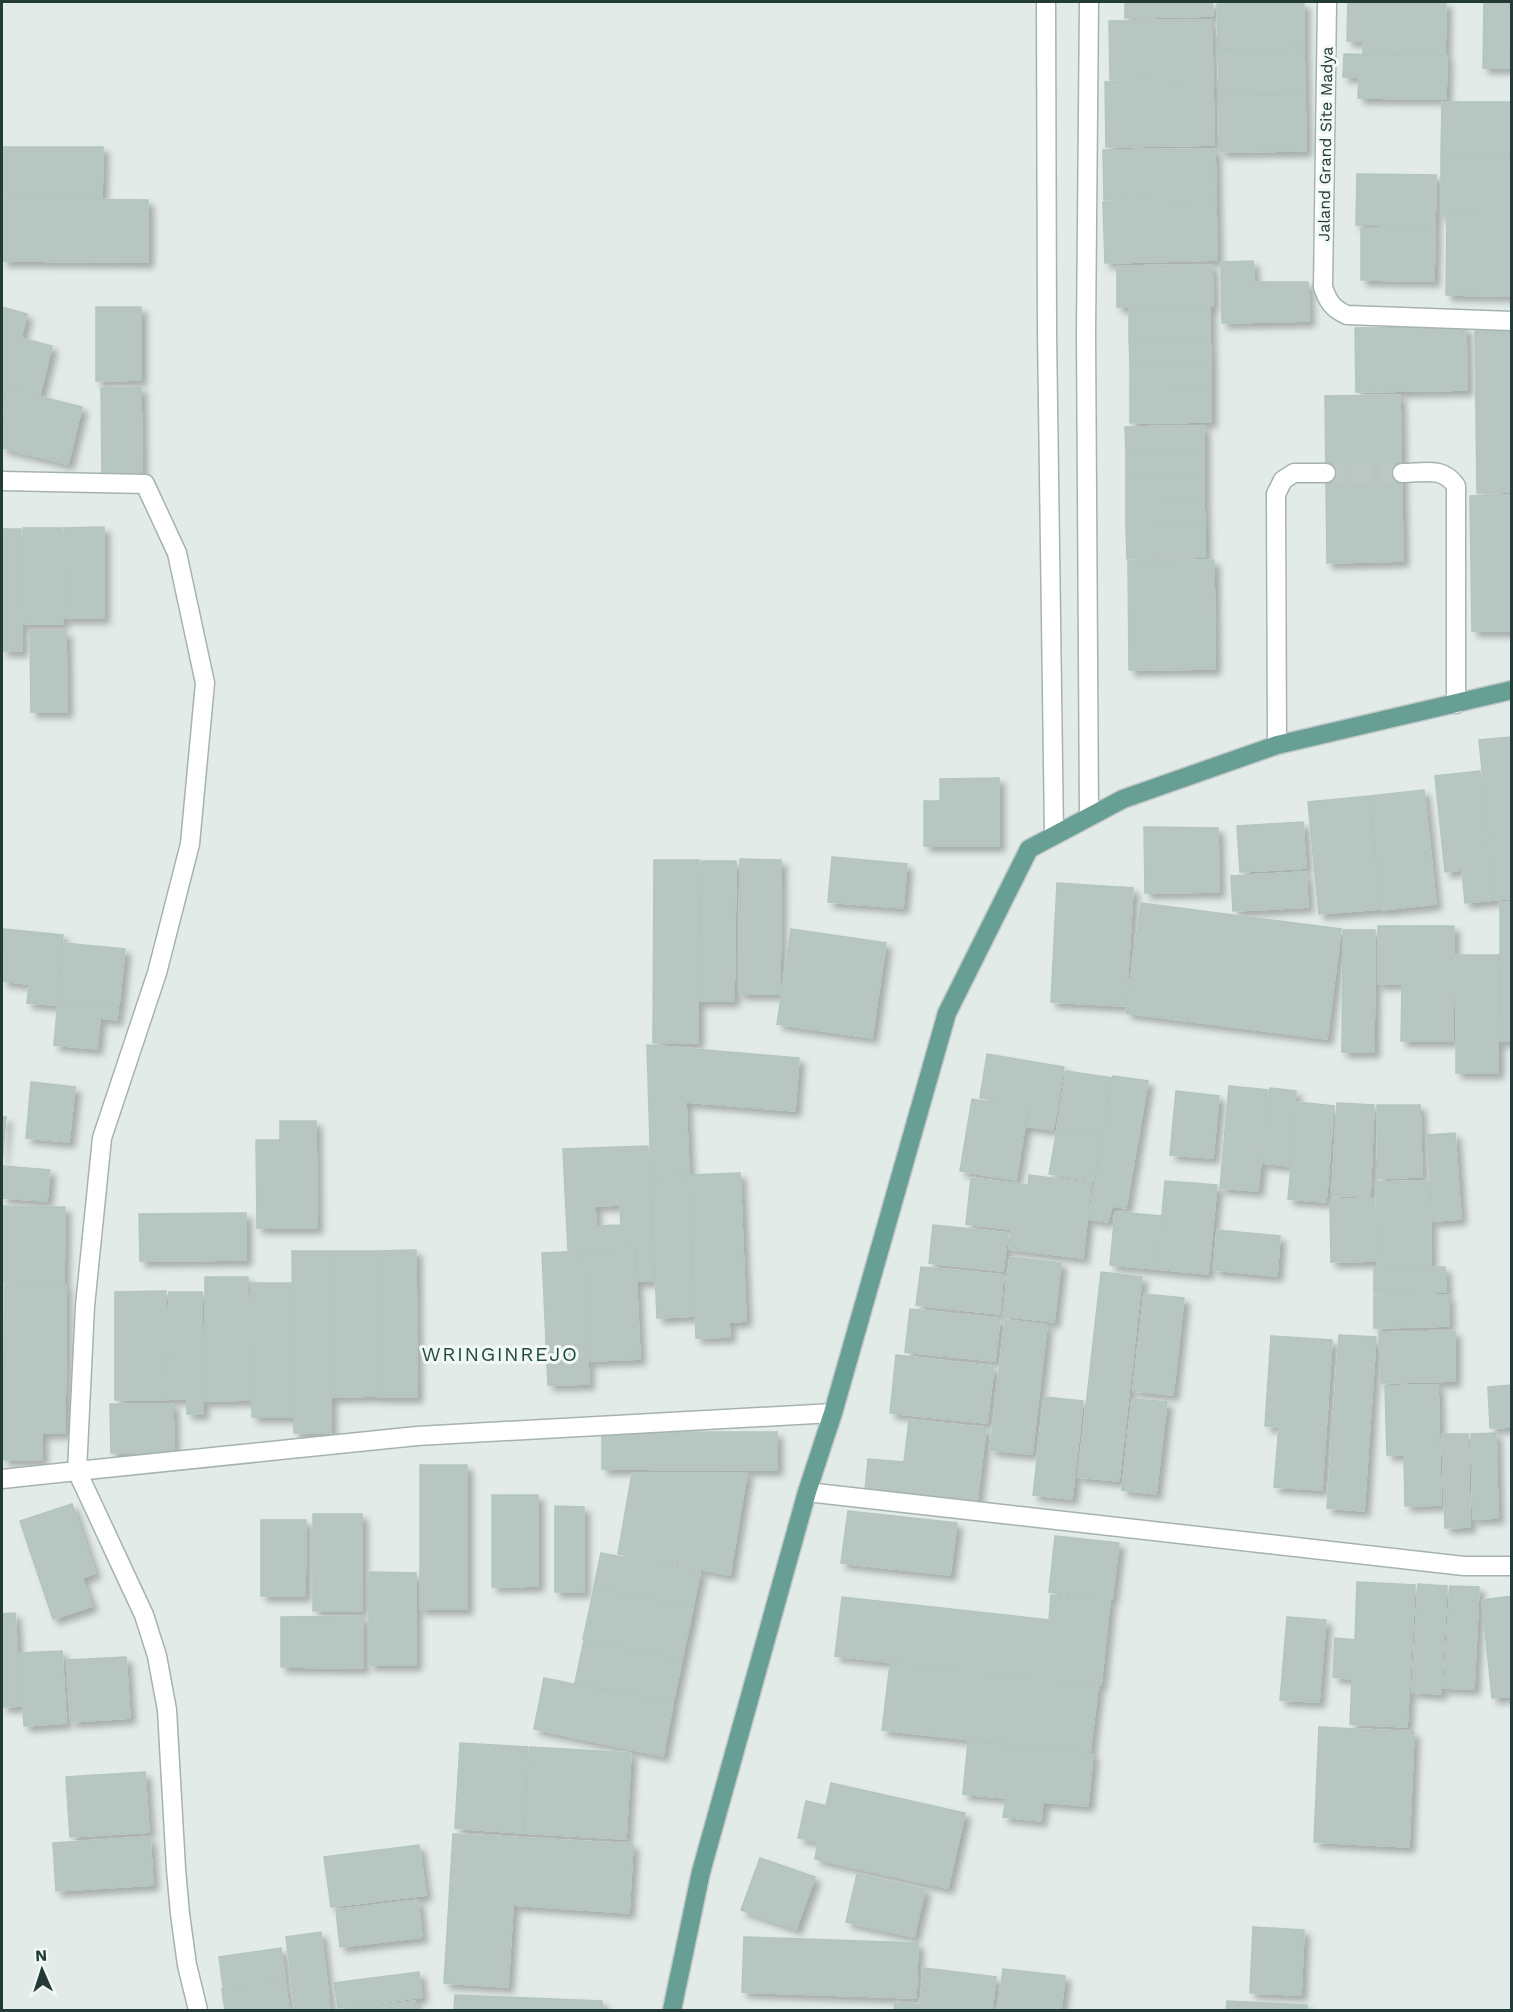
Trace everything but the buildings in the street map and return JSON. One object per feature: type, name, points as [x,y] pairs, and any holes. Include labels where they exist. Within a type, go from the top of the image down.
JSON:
[{"type":"main road","points":[[672,2010],[701,1872],[807,1492],[833,1413],[947,1013],[1029,849],[1123,799],[1277,745],[1512,690]]},
{"type":"street","points":[[1046,2],[1047,332],[1054,836]]},
{"type":"street","points":[[1089,2],[1086,333],[1089,817]]},
{"type":"street","name":"Jaland Grand Site Madya","points":[[1328,2],[1323,287],[1327,299],[1334,309],[1347,315],[1512,321]]},
{"type":"street","points":[[1402,473],[1443,472],[1456,486],[1456,704]]},
{"type":"street","points":[[1277,745],[1276,494],[1282,480],[1294,473],[1326,473]]},
{"type":"street","points":[[2,481],[145,484],[177,553],[205,683],[190,844],[157,973],[102,1138],[85,1306],[77,1471],[144,1615],[156,1656],[167,1710],[180,1914],[187,1965],[198,2010]]},
{"type":"street","points":[[2,1479],[417,1436],[833,1413]]},
{"type":"street","points":[[807,1492],[1464,1566],[1512,1566]]},
{"type":"tunnel","points":[[1326,473],[1402,473]]},
{"type":"district","name":"WRINGINREJO","points":[[500,1354]]}]
